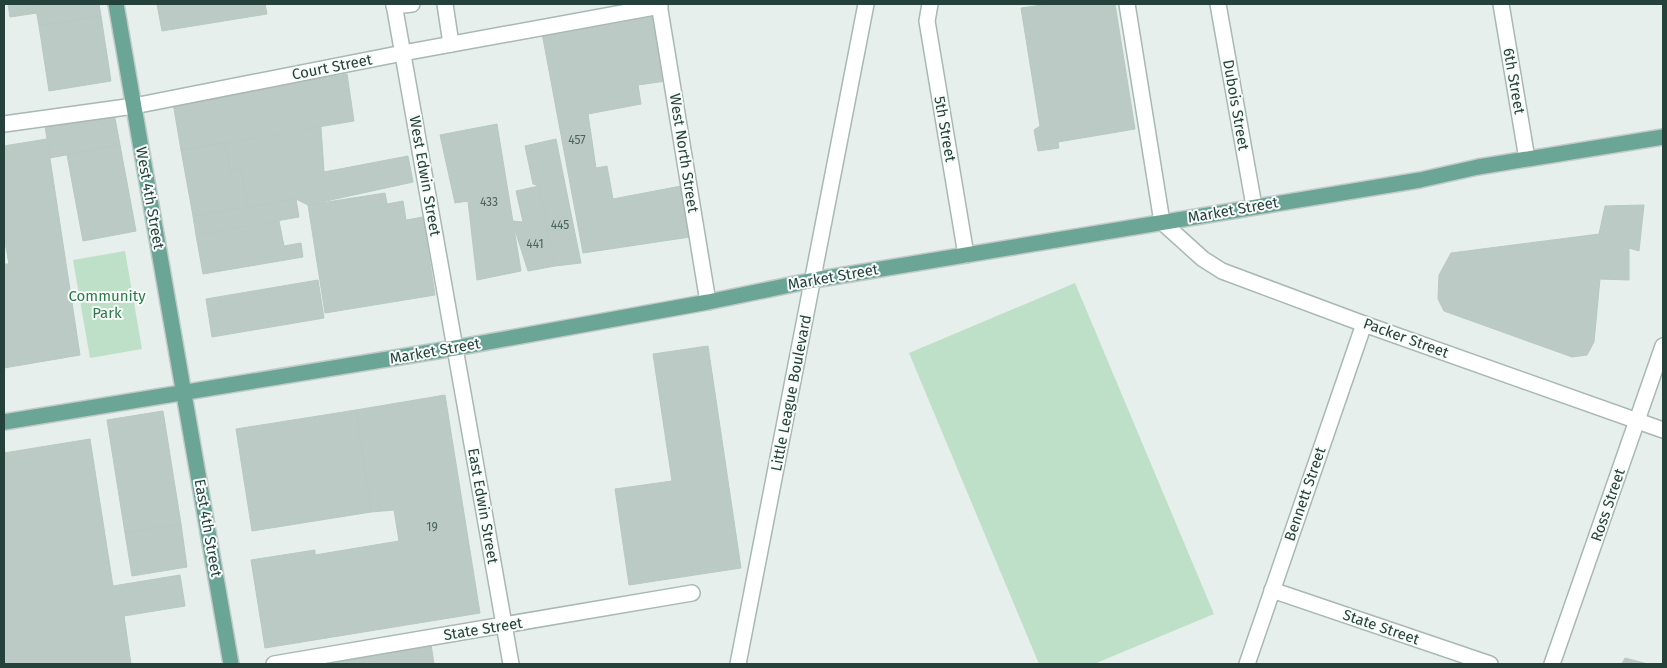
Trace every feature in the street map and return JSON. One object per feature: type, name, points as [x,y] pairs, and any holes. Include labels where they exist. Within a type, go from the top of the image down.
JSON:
[{"type":"main road","name":"West 4th Street","points":[[116,4],[184,392]]},
{"type":"main road","name":"Market Street","points":[[4,422],[455,348],[708,302],[814,280],[1420,180],[1527,158],[1663,137]]},
{"type":"main road","name":"East 4th Street","points":[[184,392],[231,664]]},
{"type":"street","points":[[394,5],[412,4]]},
{"type":"street","points":[[445,4],[451,44]]},
{"type":"street","name":"Little League Boulevard","points":[[738,664],[866,4]]},
{"type":"street","name":"5th Street","points":[[930,4],[927,21],[966,255]]},
{"type":"street","points":[[1127,4],[1162,222]]},
{"type":"street","name":"Dubois Street","points":[[1218,4],[1254,206]]},
{"type":"street","name":"6th Street","points":[[1500,4],[1527,158]]},
{"type":"street","name":"West Edwin Street","points":[[394,5],[455,348]]},
{"type":"street","name":"Court Street","points":[[4,124],[134,106],[403,52],[660,5]]},
{"type":"street","name":"West North Street","points":[[660,5],[708,302]]},
{"type":"street","name":"Packer Street","points":[[1162,222],[1203,260],[1222,271],[1364,324],[1663,430]]},
{"type":"street","name":"Bennett Street","points":[[1247,664],[1364,324]]},
{"type":"street","name":"Ross Street","points":[[1552,664],[1663,346]]},
{"type":"street","name":"East Edwin Street","points":[[455,348],[511,664]]},
{"type":"street","name":"State Street","points":[[1272,590],[1490,664]]},
{"type":"street","name":"State Street","points":[[274,664],[692,593]]},
{"type":"green space","name":"Community Park","points":[[125,251],[142,349],[90,358],[73,260]]},
{"type":"green space","points":[[1075,283],[1214,614],[1094,664],[1039,664],[909,353]]},
{"type":"building","points":[[8,4],[35,4],[37,13],[10,17]]},
{"type":"building","points":[[35,4],[99,4],[101,16],[39,26]]},
{"type":"building","points":[[157,4],[265,4],[267,14],[162,31]]},
{"type":"building","points":[[1049,4],[1115,4],[1135,129],[1058,142],[1059,148],[1038,151],[1034,130],[1040,126],[1021,8]]},
{"type":"building","points":[[657,11],[666,81],[638,85],[641,104],[588,114],[596,168],[607,166],[613,199],[681,186],[690,237],[583,253],[542,33]]},
{"type":"building","points":[[101,16],[111,81],[49,91],[39,26]]},
{"type":"building","points":[[347,74],[354,121],[181,150],[173,103]]},
{"type":"building","points":[[114,113],[120,145],[50,158],[45,126]]},
{"type":"building","points":[[497,124],[521,271],[477,280],[468,201],[455,203],[440,135]]},
{"type":"building","points":[[321,127],[324,172],[408,156],[413,182],[308,205],[296,199],[248,207],[241,169],[230,171],[225,143]]},
{"type":"building","points":[[47,139],[80,355],[4,368],[4,264],[9,264],[4,237],[4,146]]},
{"type":"building","points":[[556,139],[581,263],[555,266],[539,186],[533,184],[525,146]]},
{"type":"building","points":[[225,143],[230,171],[241,169],[248,207],[193,216],[181,150]]},
{"type":"building","points":[[120,145],[136,231],[83,241],[67,155]]},
{"type":"building","points":[[539,186],[555,266],[528,271],[512,221],[523,222],[516,191]]},
{"type":"building","points":[[385,193],[387,204],[403,201],[406,220],[423,217],[435,295],[325,313],[308,205]]},
{"type":"building","points":[[296,199],[299,217],[196,235],[193,216]]},
{"type":"building","points":[[1644,205],[1639,251],[1629,248],[1629,280],[1600,279],[1594,342],[1587,355],[1572,357],[1444,311],[1438,299],[1439,275],[1451,253],[1599,234],[1605,206]]},
{"type":"building","points":[[279,221],[284,246],[301,243],[303,257],[203,274],[196,235]]},
{"type":"building","points":[[318,280],[324,318],[212,337],[206,299]]},
{"type":"building","points":[[708,346],[741,568],[629,585],[615,489],[672,481],[653,354]]},
{"type":"building","points":[[445,395],[480,613],[265,648],[251,560],[315,550],[315,555],[399,541],[394,510],[371,512],[356,410]]},
{"type":"building","points":[[356,410],[371,512],[252,531],[236,429]]},
{"type":"building","points":[[163,411],[181,524],[125,533],[107,420]]},
{"type":"building","points":[[90,439],[113,586],[180,575],[185,606],[124,616],[131,664],[4,664],[4,453]]},
{"type":"building","points":[[181,524],[187,567],[132,576],[125,533]]},
{"type":"building","points":[[430,638],[434,664],[298,664]]},
{"type":"building","points":[[1625,658],[1648,664],[1622,664]]}]
